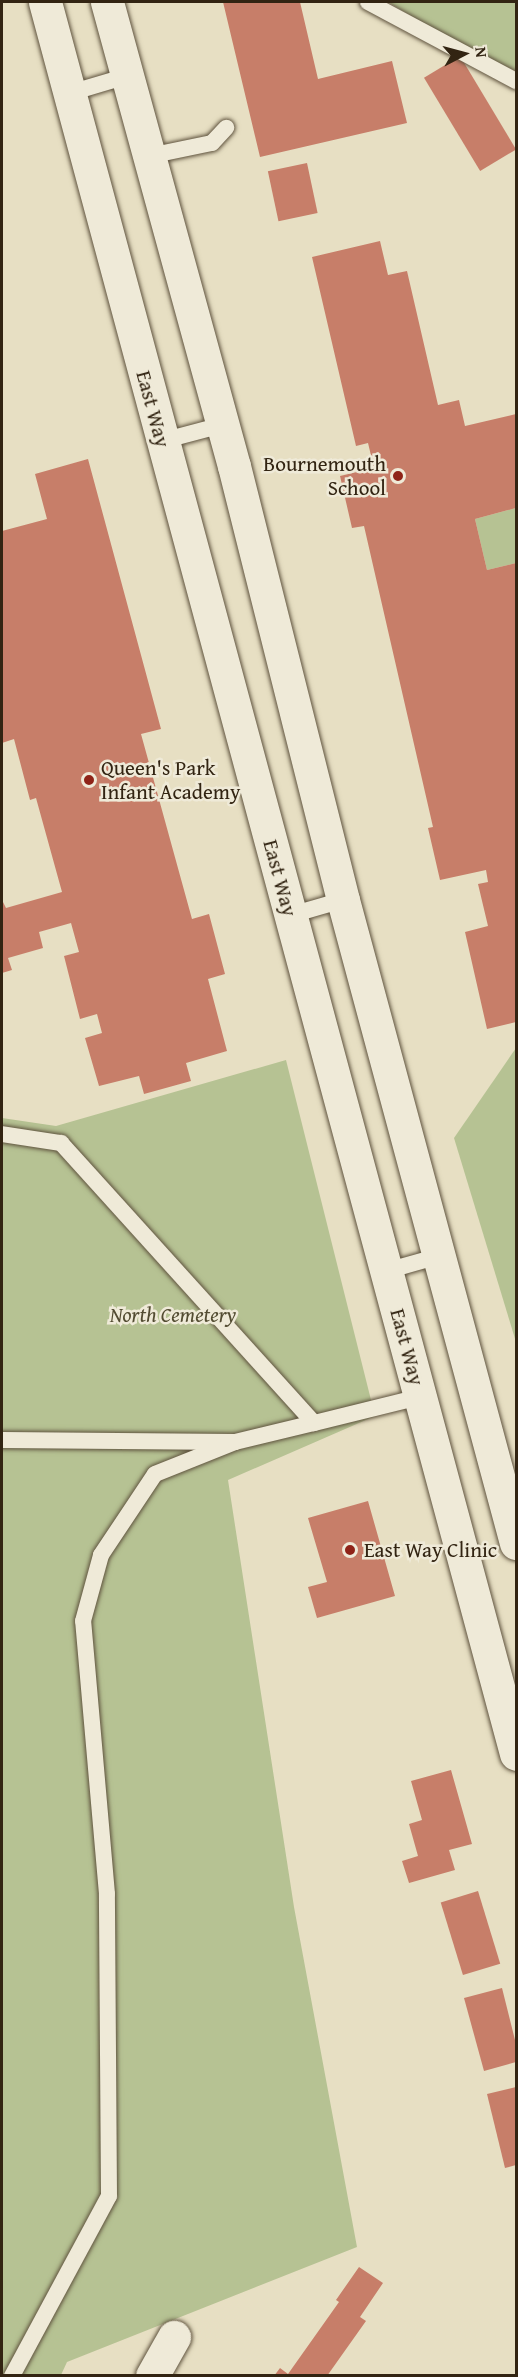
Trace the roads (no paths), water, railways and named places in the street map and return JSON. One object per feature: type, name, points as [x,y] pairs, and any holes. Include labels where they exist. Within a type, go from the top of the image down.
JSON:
[{"type":"street","name":"East Way","points":[[45,2],[516,1754]]},
{"type":"street","points":[[107,2],[222,425],[343,900],[516,1543]]},
{"type":"street","points":[[152,2376],[174,2337]]},
{"type":"lane","points":[[368,2],[516,81]]},
{"type":"lane","points":[[70,93],[127,76]]},
{"type":"lane","points":[[149,156],[212,143],[226,128]]},
{"type":"lane","points":[[162,441],[222,425]]},
{"type":"lane","points":[[291,915],[343,900]]},
{"type":"lane","points":[[2,1134],[61,1143],[314,1423]]},
{"type":"lane","points":[[386,1271],[440,1256]]},
{"type":"lane","points":[[12,2376],[109,2196],[107,1894],[83,1621],[101,1555],[155,1473],[236,1442],[420,1397]]},
{"type":"lane","points":[[2,1440],[236,1442]]},
{"type":"place","name":"Bournemouth School","points":[[398,476]]},
{"type":"place","name":"Queen's Park Infant Academy","points":[[89,780]]},
{"type":"place","name":"East Way Clinic","points":[[350,1550]]},
{"type":"park label","name":"North Cemetery","points":[[173,1315]]}]
